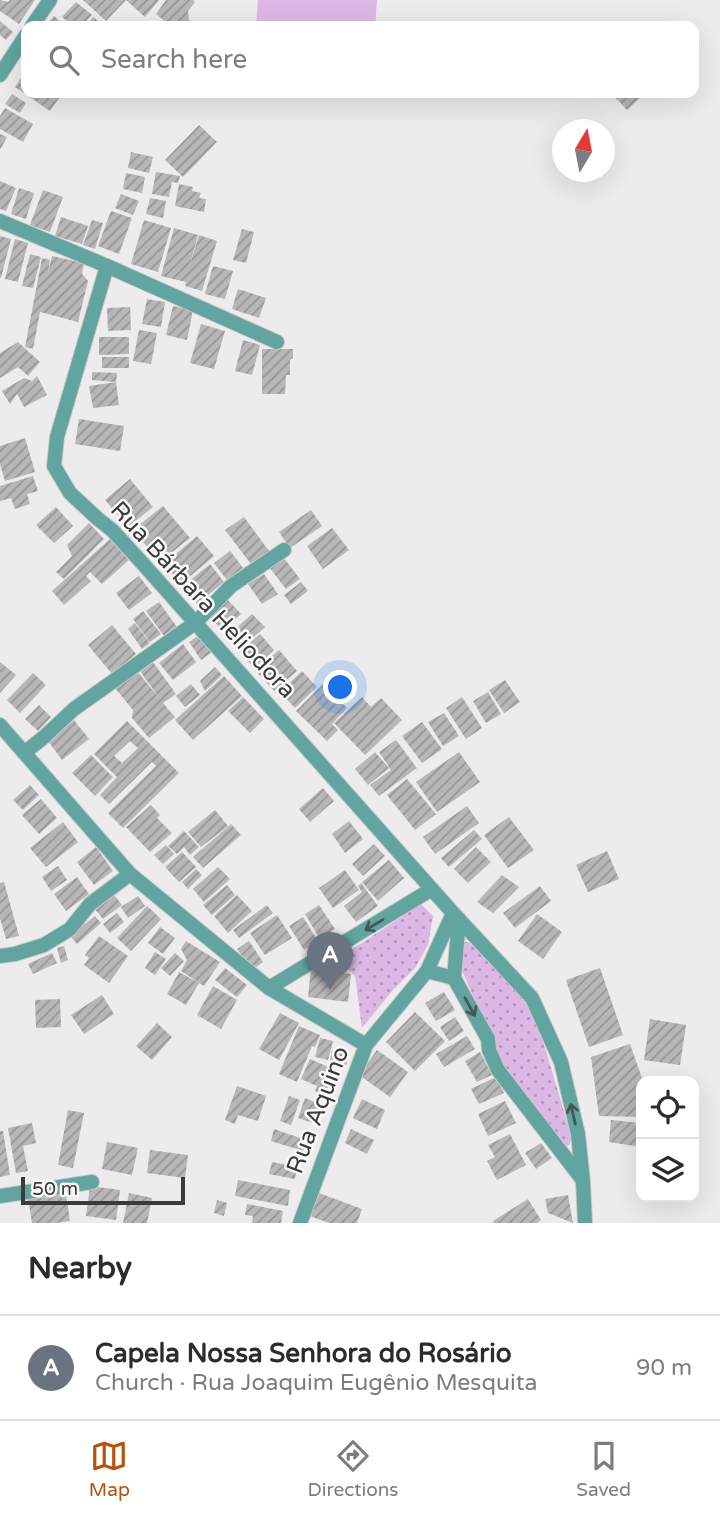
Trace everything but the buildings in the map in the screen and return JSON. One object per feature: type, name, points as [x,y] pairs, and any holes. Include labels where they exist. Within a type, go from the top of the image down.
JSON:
[{"type":"street","points":[[35,21],[50,0]]},
{"type":"street","points":[[0,75],[21,43]]},
{"type":"street","points":[[0,221],[277,342]]},
{"type":"street","name":"Rua Bárbara Heliodora","points":[[107,266],[57,437],[54,466],[71,493],[112,530],[532,998],[561,1062],[578,1134],[585,1223]]},
{"type":"street","points":[[24,753],[74,709],[195,623],[231,586],[284,550]]},
{"type":"street","points":[[0,725],[130,874],[269,988],[366,1045]]},
{"type":"street","points":[[0,956],[44,945],[70,929],[90,904],[130,874]]},
{"type":"street","points":[[269,988],[432,889]]},
{"type":"street","points":[[456,916],[454,978],[488,1039],[489,1050],[498,1070],[583,1181]]},
{"type":"street","name":"Rua Aquino","points":[[300,1223],[366,1045],[427,971],[456,916]]},
{"type":"street","points":[[427,971],[454,978]]},
{"type":"street","points":[[0,1196],[92,1182]]},
{"type":"shaded area","points":[[258,0],[377,0],[375,21],[256,21]]},
{"type":"shaded area","points":[[421,904],[433,916],[428,945],[415,968],[362,1028],[355,976],[342,963],[351,950]]},
{"type":"shaded area","points":[[458,942],[468,942],[495,964],[529,1005],[539,1027],[572,1139],[563,1149],[509,1077],[460,966]]},
{"type":"place","name":"Capela Nossa Senhora do Rosário","points":[[330,990]]}]
